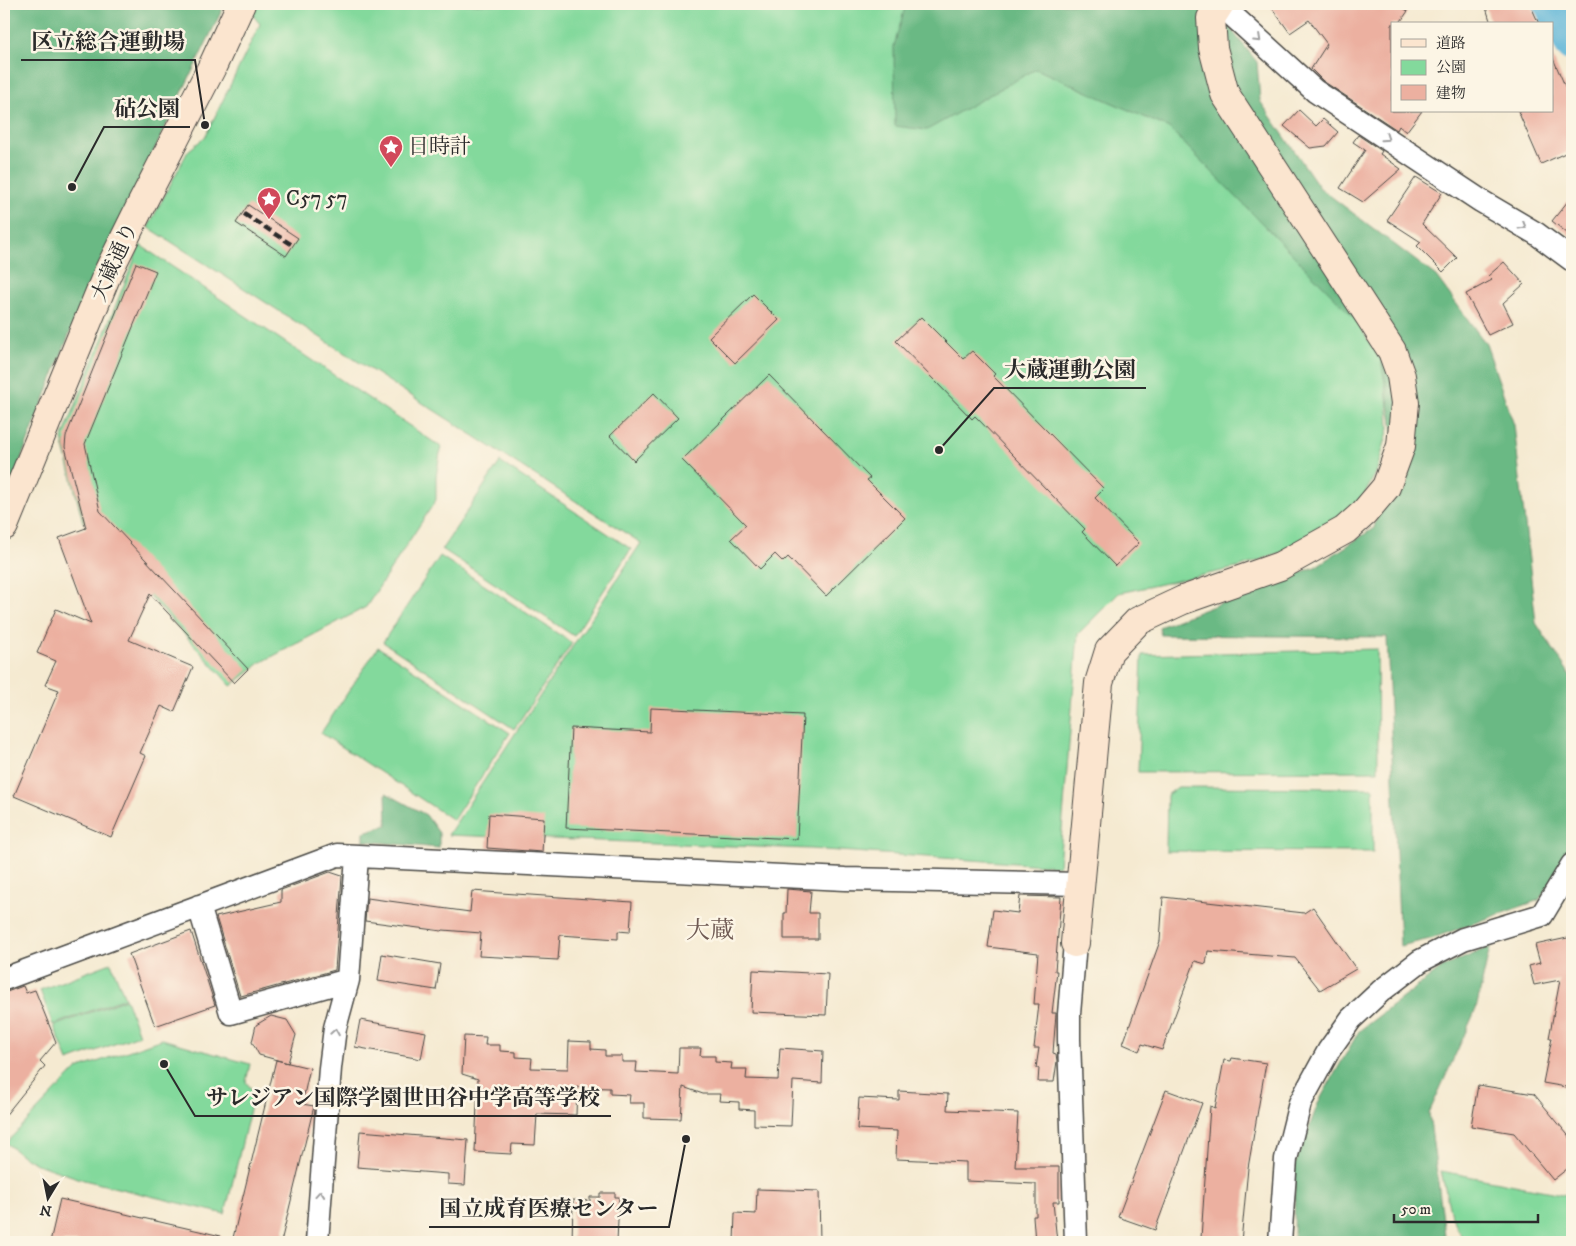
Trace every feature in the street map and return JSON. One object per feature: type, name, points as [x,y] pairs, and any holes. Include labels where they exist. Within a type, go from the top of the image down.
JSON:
[{"type":"street","name":"大蔵通り","points":[[4,526],[108,272],[213,65],[241,4]]},
{"type":"street","points":[[1076,1242],[1068,1014],[1099,683],[1109,651],[1138,622],[1183,600],[1280,566],[1345,530],[1364,513],[1386,487],[1401,446],[1406,403],[1401,376],[1392,351],[1225,94],[1212,41],[1211,18],[1220,4]]},
{"type":"street","points":[[1224,4],[1233,16],[1315,91],[1480,201],[1538,234],[1572,260]]},
{"type":"street","points":[[4,979],[337,856],[845,879],[1079,884]]},
{"type":"street","points":[[316,1242],[330,1068],[336,1028],[348,980],[357,857]]},
{"type":"street","points":[[1280,1242],[1286,1159],[1300,1103],[1329,1050],[1351,1019],[1381,991],[1420,961],[1462,939],[1542,915],[1572,865]]},
{"type":"street","points":[[199,906],[231,1013],[348,980]]},
{"type":"green space","points":[[11,4],[225,4],[86,291],[4,503],[4,14]]},
{"type":"green space","points":[[256,4],[1173,4],[1248,150],[1382,362],[1387,393],[1389,428],[1376,473],[1355,512],[1312,541],[1241,567],[1119,593],[1078,634],[1059,866],[810,849],[448,835],[641,543],[148,227],[188,151],[205,137],[260,24],[251,13]]},
{"type":"green space","points":[[906,4],[1211,4],[1257,62],[1260,101],[1320,188],[1436,276],[1486,344],[1514,425],[1536,623],[1572,678],[1572,849],[1539,900],[1430,939],[1400,946],[1387,637],[1161,635],[1159,627],[1315,567],[1374,528],[1396,446],[1378,342],[1169,128],[1036,69],[927,130],[895,126],[894,46]]},
{"type":"green space","points":[[140,245],[441,447],[436,477],[436,500],[366,607],[260,663],[231,686],[83,522],[62,439]]},
{"type":"green space","points":[[500,462],[631,549],[574,636],[442,549]]},
{"type":"green space","points":[[440,556],[572,643],[514,729],[383,642]]},
{"type":"green space","points":[[378,647],[510,733],[453,820],[321,733]]},
{"type":"green space","points":[[1377,649],[1378,771],[1138,772],[1142,655]]},
{"type":"green space","points":[[1178,787],[1373,788],[1373,852],[1166,851],[1167,795]]},
{"type":"green space","points":[[386,793],[426,815],[439,833],[439,848],[364,841],[364,832],[387,825]]},
{"type":"green space","points":[[1490,947],[1476,1009],[1429,1113],[1445,1235],[1449,1242],[1294,1242],[1295,1165],[1319,1101],[1359,1031],[1443,967]]},
{"type":"green space","points":[[111,963],[125,998],[53,1025],[40,990]]},
{"type":"green space","points":[[126,999],[139,1035],[68,1061],[54,1026]]},
{"type":"green space","points":[[162,1039],[250,1064],[246,1082],[254,1093],[225,1214],[84,1180],[37,1164],[21,1155],[6,1143],[77,1069]]},
{"type":"green space","points":[[1441,1171],[1572,1196],[1572,1242],[1464,1242],[1451,1215]]},
{"type":"building","points":[[1269,4],[1396,4],[1408,11],[1400,22],[1391,22],[1391,112],[1421,112],[1406,132],[1399,126],[1397,130],[1323,81],[1311,69],[1327,44],[1309,20],[1290,33]]},
{"type":"building","points":[[1485,4],[1530,4],[1538,22],[1490,22]]},
{"type":"building","points":[[1554,61],[1572,102],[1572,150],[1541,164],[1518,112],[1554,112]]},
{"type":"building","points":[[1299,110],[1316,126],[1323,119],[1338,132],[1326,146],[1310,148],[1284,126]]},
{"type":"building","points":[[1358,135],[1382,151],[1380,154],[1401,169],[1363,202],[1340,188],[1365,150],[1353,142]]},
{"type":"building","points":[[1416,177],[1442,193],[1422,224],[1457,258],[1443,272],[1417,246],[1421,242],[1387,220]]},
{"type":"building","points":[[1572,196],[1572,237],[1552,221]]},
{"type":"building","points":[[248,205],[298,238],[286,256],[236,223]]},
{"type":"building","points":[[1504,262],[1524,284],[1503,303],[1513,323],[1488,335],[1466,294],[1492,280],[1488,276]]},
{"type":"building","points":[[136,263],[156,271],[85,444],[100,511],[248,669],[234,683],[150,594],[129,640],[193,667],[174,712],[161,706],[140,753],[146,756],[111,837],[14,796],[59,690],[45,685],[56,661],[37,653],[56,609],[91,624],[59,538],[86,528],[65,447],[66,436]]},
{"type":"building","points":[[753,294],[779,320],[735,363],[709,337]]},
{"type":"building","points":[[921,317],[963,359],[972,351],[995,374],[993,376],[1104,489],[1095,498],[1139,543],[1115,566],[1082,532],[1085,529],[975,416],[972,419],[896,341]]},
{"type":"building","points":[[769,375],[870,478],[867,480],[905,518],[826,596],[788,557],[783,562],[775,554],[760,569],[731,539],[746,525],[682,460]]},
{"type":"building","points":[[654,393],[678,418],[634,461],[610,436]]},
{"type":"building","points":[[651,708],[803,715],[797,839],[566,828],[571,728],[650,732]]},
{"type":"building","points":[[489,814],[544,818],[542,852],[487,848]]},
{"type":"building","points":[[330,872],[342,876],[335,970],[240,996],[216,917],[281,902],[281,890]]},
{"type":"building","points":[[787,889],[811,891],[809,913],[818,913],[818,939],[784,939],[784,913],[786,913]]},
{"type":"building","points":[[472,891],[632,902],[630,932],[618,931],[618,939],[560,935],[558,960],[479,956],[481,933],[442,931],[365,921],[367,898],[470,912]]},
{"type":"building","points":[[1020,896],[1061,897],[1055,971],[1057,971],[1052,1013],[1056,1013],[1053,1053],[1056,1054],[1057,1061],[1054,1082],[1038,1082],[1039,1068],[1036,1068],[1039,1048],[1034,1048],[1039,1004],[1034,1004],[1038,953],[988,947],[993,910],[1018,913]]},
{"type":"building","points":[[1163,897],[1304,913],[1313,907],[1356,969],[1320,990],[1295,958],[1208,951],[1206,964],[1195,961],[1162,1050],[1142,1044],[1139,1051],[1123,1044],[1160,941]]},
{"type":"building","points":[[191,931],[215,1005],[155,1026],[129,954]]},
{"type":"building","points":[[1572,937],[1572,1088],[1543,1083],[1552,1038],[1549,1038],[1560,980],[1534,985],[1529,966],[1540,963],[1535,945]]},
{"type":"building","points":[[382,954],[440,964],[436,990],[378,981]]},
{"type":"building","points":[[753,970],[828,974],[826,1015],[751,1012]]},
{"type":"building","points":[[23,986],[26,993],[35,990],[56,1042],[40,1061],[45,1066],[4,1117],[4,993]]},
{"type":"building","points":[[271,1016],[287,1020],[296,1035],[288,1063],[259,1055],[252,1042],[256,1025]]},
{"type":"building","points":[[360,1020],[426,1032],[421,1059],[355,1047]]},
{"type":"building","points":[[464,1036],[486,1037],[485,1045],[500,1045],[500,1051],[516,1052],[516,1057],[532,1058],[531,1068],[568,1069],[569,1041],[591,1042],[591,1049],[605,1050],[605,1056],[622,1056],[622,1062],[637,1062],[636,1072],[678,1074],[679,1048],[701,1048],[700,1056],[715,1056],[715,1062],[732,1063],[731,1069],[747,1069],[746,1079],[778,1080],[780,1048],[823,1051],[822,1083],[793,1081],[791,1126],[754,1125],[754,1110],[739,1109],[739,1102],[719,1101],[720,1094],[703,1094],[683,1087],[681,1119],[644,1118],[644,1103],[629,1103],[630,1095],[610,1094],[610,1088],[577,1087],[576,1115],[537,1114],[535,1145],[512,1144],[511,1154],[475,1152],[478,1079],[462,1074]]},
{"type":"building","points":[[1232,1058],[1266,1063],[1248,1168],[1241,1242],[1219,1242],[1220,1239],[1201,1238],[1210,1106],[1215,1108],[1224,1060],[1231,1061]]},
{"type":"building","points":[[276,1060],[310,1068],[302,1104],[314,1106],[281,1242],[232,1242]]},
{"type":"building","points":[[1478,1085],[1534,1094],[1572,1140],[1572,1165],[1553,1180],[1514,1133],[1471,1126]]},
{"type":"building","points":[[1166,1090],[1202,1103],[1155,1230],[1118,1217]]},
{"type":"building","points":[[899,1091],[948,1094],[947,1110],[1018,1113],[1015,1167],[1059,1167],[1059,1202],[1053,1202],[1057,1242],[1035,1242],[1033,1216],[1036,1216],[1036,1184],[966,1181],[966,1162],[896,1159],[897,1131],[857,1129],[859,1098],[899,1100]]},
{"type":"building","points":[[360,1131],[468,1140],[465,1185],[448,1184],[448,1174],[357,1167]]},
{"type":"building","points":[[757,1189],[819,1191],[820,1242],[734,1242],[735,1213],[756,1214]]},
{"type":"building","points":[[600,1193],[615,1193],[615,1197],[619,1197],[617,1242],[572,1242],[573,1200],[590,1201],[590,1197],[600,1197]]},
{"type":"building","points":[[60,1199],[221,1236],[220,1242],[50,1242]]},
{"type":"waterway","points":[[1551,4],[1572,44]]},
{"type":"railway","points":[[244,214],[291,244]]},
{"type":"place","name":"区立総合運動場","points":[[205,125]]},
{"type":"place","name":"日時計","points":[[391,168]]},
{"type":"place","name":"砧公園","points":[[72,187]]},
{"type":"place","name":"C57 57","points":[[269,220]]},
{"type":"place","name":"大蔵運動公園","points":[[939,450]]},
{"type":"place","name":"サレジアン国際学園世田谷中学高等学校","points":[[164,1064]]},
{"type":"place","name":"国立成育医療センター","points":[[686,1139]]},
{"type":"district","name":"大蔵","points":[[710,931]]}]
